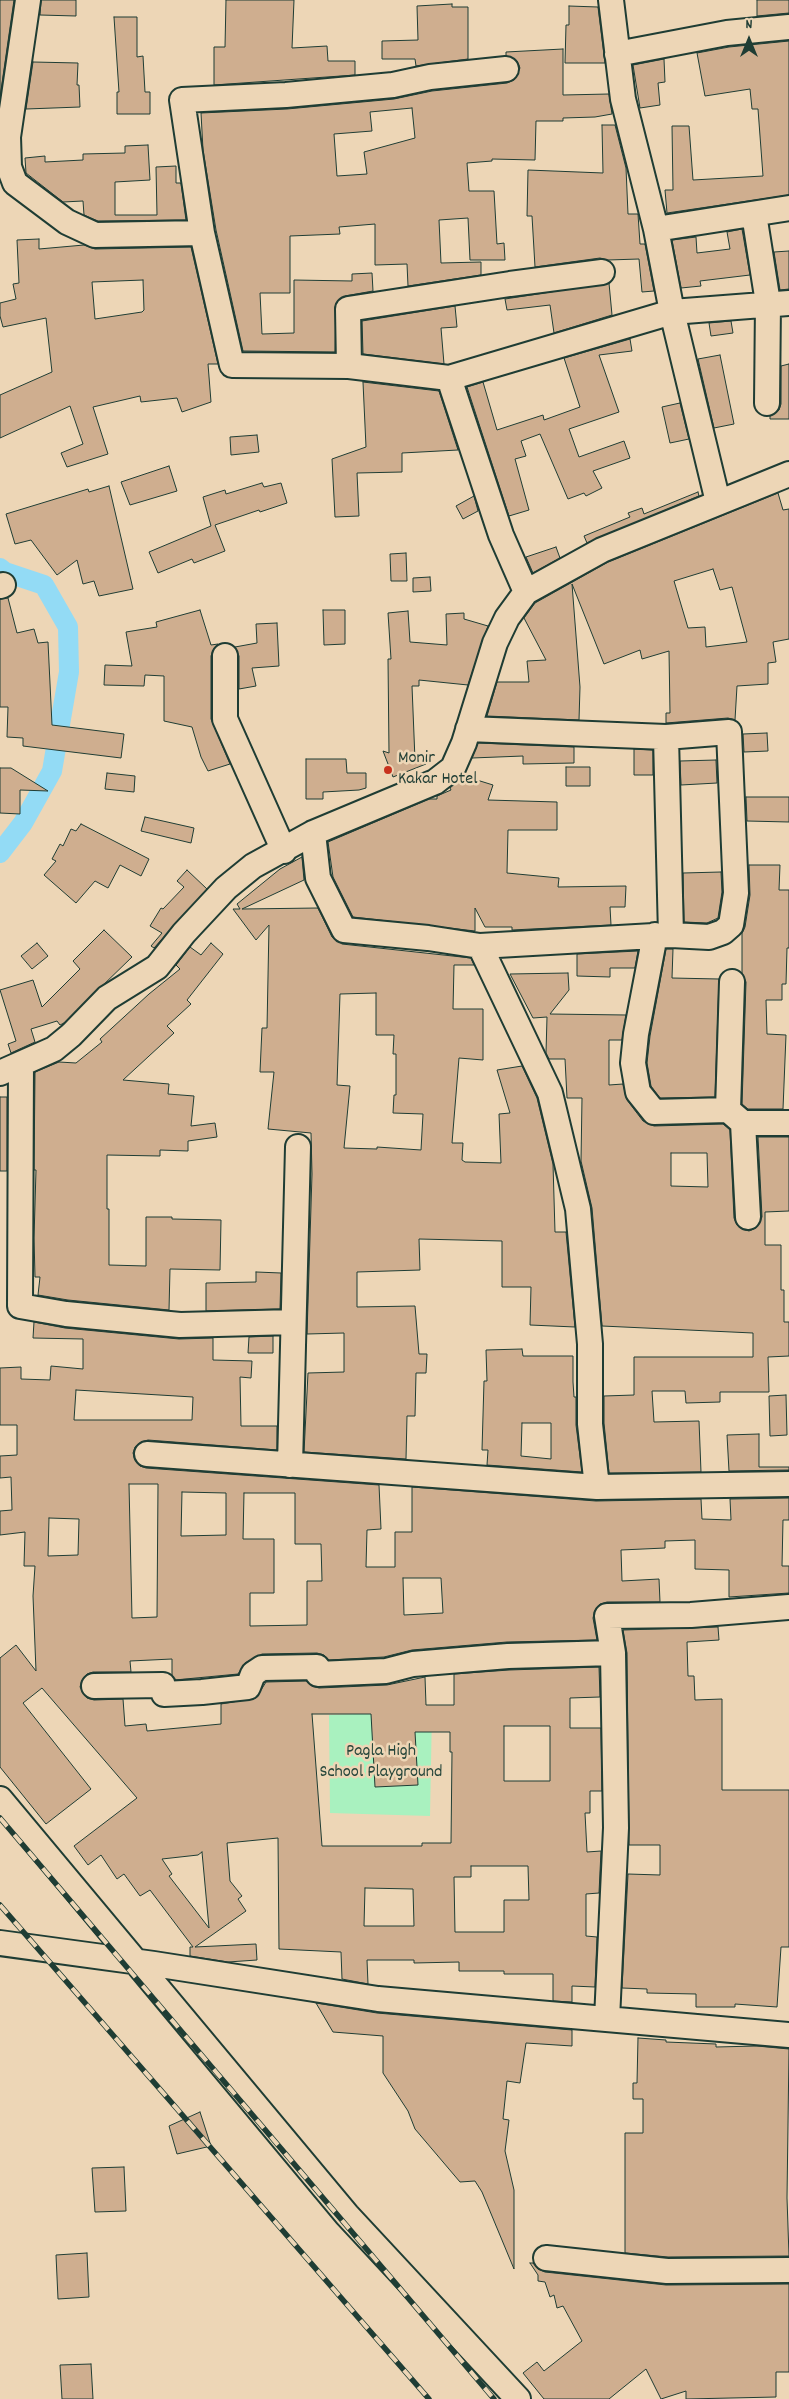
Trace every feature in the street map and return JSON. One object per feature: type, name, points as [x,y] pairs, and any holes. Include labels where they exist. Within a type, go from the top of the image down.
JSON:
[{"type":"street","points":[[28,0],[8,137],[9,167],[15,182],[67,222],[95,235],[202,234]]},
{"type":"street","points":[[611,0],[623,99],[656,229],[672,312],[718,502]]},
{"type":"street","points":[[617,54],[727,33],[789,27]]},
{"type":"street","points":[[506,69],[430,77],[394,85],[286,95],[182,100],[202,234],[232,365],[349,366],[449,378],[672,312],[778,303]]},
{"type":"street","points":[[656,229],[789,208]]},
{"type":"street","points":[[754,214],[778,303],[767,403]]},
{"type":"street","points":[[349,366],[348,310],[510,284],[602,272]]},
{"type":"street","points":[[449,378],[501,535],[526,592]]},
{"type":"street","points":[[293,1322],[180,1325],[66,1314],[20,1306],[10,1069],[54,1049],[71,1035],[107,998],[157,967],[184,933],[226,888],[253,866],[284,851],[313,833],[435,782],[453,768],[495,643],[507,618],[526,592],[602,550],[789,474]]},
{"type":"street","points":[[225,656],[225,719],[284,851]]},
{"type":"street","points":[[313,833],[318,878],[344,930],[428,938],[480,946],[663,935],[708,937],[724,932],[731,925],[736,893],[736,847],[729,732],[666,737],[468,728]]},
{"type":"street","points":[[666,737],[663,935],[636,1034],[634,1063],[638,1092],[654,1112],[736,1117],[789,1123]]},
{"type":"street","points":[[480,946],[550,1093],[578,1209],[590,1344],[590,1424],[598,1487]]},
{"type":"street","points":[[732,982],[736,1117],[748,1217]]},
{"type":"street","points":[[290,1465],[298,1147]]},
{"type":"street","points":[[147,1454],[598,1487],[789,1484]]},
{"type":"street","points":[[607,2019],[616,1828],[613,1653],[606,1616],[691,1615],[789,1607]]},
{"type":"street","points":[[94,1686],[163,1685],[164,1694],[202,1692],[248,1687],[253,1674],[262,1668],[317,1667],[318,1674],[386,1671],[413,1664],[508,1656],[613,1653]]},
{"type":"street","points":[[0,1799],[348,2215],[518,2399]]},
{"type":"street","points":[[0,1943],[378,1999],[789,2035]]},
{"type":"street","points":[[546,2258],[667,2271],[789,2270]]},
{"type":"green space","name":"Pagla High School Playground","points":[[432,1711],[430,1816],[330,1813],[329,1715]]},
{"type":"building","points":[[0,0],[14,0],[0,97]]},
{"type":"building","points":[[41,0],[76,0],[76,16],[40,15]]},
{"type":"building","points":[[226,0],[294,0],[292,48],[327,46],[328,61],[355,61],[355,75],[214,85],[214,47],[225,47]]},
{"type":"building","points":[[757,0],[789,0],[789,13],[757,16]]},
{"type":"building","points":[[452,4],[452,7],[468,7],[468,59],[416,66],[415,59],[382,59],[382,41],[418,40],[417,6]]},
{"type":"building","points":[[569,6],[598,7],[605,63],[565,63],[566,25],[569,25]]},
{"type":"building","points":[[114,17],[137,17],[137,57],[143,56],[145,92],[150,92],[150,114],[117,114],[117,92],[119,92]]},
{"type":"building","points":[[789,41],[789,195],[667,213],[665,190],[673,190],[672,126],[689,126],[693,180],[763,176],[758,109],[752,109],[750,89],[705,96],[697,53],[729,47]]},
{"type":"building","points":[[563,49],[563,95],[609,94],[612,114],[595,117],[563,118],[563,121],[536,121],[535,160],[492,159],[492,161],[467,163],[469,191],[494,191],[497,244],[504,243],[505,260],[470,260],[468,218],[439,220],[441,263],[481,262],[481,275],[408,286],[407,264],[375,265],[375,224],[339,227],[340,234],[290,236],[290,293],[260,293],[262,334],[294,333],[294,280],[352,281],[352,274],[372,273],[373,291],[345,296],[336,303],[335,352],[243,351],[216,230],[203,150],[201,113],[287,109],[394,99],[432,91],[507,83],[514,80],[520,68],[517,61],[506,56],[506,52]],"holes":[[[412,108],[415,138],[364,152],[367,174],[337,176],[334,134],[372,131],[370,112]]]},
{"type":"building","points":[[664,59],[665,82],[658,83],[660,105],[640,108],[633,65]]},
{"type":"building","points":[[33,62],[78,63],[77,85],[79,85],[80,107],[26,109]]},
{"type":"building","points":[[602,125],[615,125],[626,168],[628,214],[638,214],[640,244],[645,244],[654,291],[642,292],[639,259],[608,260],[600,258],[535,267],[532,216],[527,216],[528,170],[603,173]]},
{"type":"building","points":[[148,145],[150,180],[115,182],[115,215],[157,215],[156,167],[176,166],[176,183],[181,183],[186,220],[98,221],[84,215],[83,201],[63,202],[26,173],[25,158],[45,156],[45,162],[83,160],[83,154],[125,153],[125,146]]},
{"type":"building","points":[[742,229],[750,275],[700,281],[701,286],[681,288],[672,240],[696,237],[697,253],[730,249],[727,232]]},
{"type":"building","points":[[39,239],[39,249],[84,245],[95,249],[191,247],[218,364],[208,364],[211,402],[182,412],[177,398],[141,402],[140,396],[93,407],[108,454],[67,467],[61,453],[83,444],[70,406],[0,438],[0,395],[52,372],[46,318],[3,327],[0,316],[0,303],[16,299],[13,284],[19,283],[17,240]],"holes":[[[143,280],[144,310],[142,312],[95,319],[92,282]]]},
{"type":"building","points":[[789,251],[789,289],[780,290],[774,252]]},
{"type":"building","points":[[609,283],[612,315],[554,333],[550,305],[507,310],[505,299]]},
{"type":"building","points":[[455,306],[457,327],[441,328],[444,364],[363,354],[362,321]]},
{"type":"building","points":[[731,321],[733,333],[711,336],[709,323]]},
{"type":"building","points":[[630,339],[632,351],[599,355],[619,412],[569,429],[579,457],[624,441],[630,458],[593,471],[602,488],[586,496],[584,493],[568,499],[540,434],[521,441],[526,456],[515,459],[529,510],[509,516],[467,387],[483,382],[497,430],[543,415],[544,420],[580,407],[564,358]]},
{"type":"building","points":[[720,355],[734,424],[714,428],[698,359]]},
{"type":"building","points":[[789,364],[789,419],[770,419],[770,416],[779,410],[781,404],[781,366]]},
{"type":"building","points":[[363,382],[439,391],[458,450],[402,453],[402,472],[357,473],[359,516],[335,517],[332,459],[366,447]]},
{"type":"building","points":[[680,403],[689,439],[670,443],[662,407]]},
{"type":"building","points":[[257,435],[259,452],[231,455],[230,437]]},
{"type":"building","points":[[169,466],[177,491],[130,505],[121,482]]},
{"type":"building","points":[[262,483],[264,487],[281,483],[287,503],[215,525],[225,551],[194,563],[192,559],[158,573],[149,552],[211,526],[203,497],[225,490],[226,494]]},
{"type":"building","points":[[109,486],[133,589],[99,596],[94,581],[83,584],[77,560],[57,575],[31,540],[15,544],[6,514],[88,489],[89,492]]},
{"type":"building","points":[[698,492],[699,496],[587,543],[584,536],[630,517],[628,513],[642,508],[644,514]]},
{"type":"building","points":[[778,493],[783,510],[789,509],[789,639],[773,642],[776,662],[768,663],[768,684],[737,686],[735,720],[728,718],[666,723],[666,713],[670,713],[669,651],[642,659],[640,650],[604,664],[572,584],[580,687],[579,720],[487,716],[497,682],[529,682],[527,661],[546,660],[524,618],[535,603],[608,562]],"holes":[[[713,569],[720,590],[732,587],[747,642],[706,647],[705,627],[688,628],[674,581]]]},
{"type":"building","points":[[474,496],[478,511],[463,519],[456,506]]},
{"type":"building","points":[[556,547],[560,558],[533,573],[526,557]]},
{"type":"building","points":[[406,553],[407,581],[391,581],[390,554]]},
{"type":"building","points":[[430,577],[431,591],[413,592],[413,578]]},
{"type":"building","points":[[8,598],[17,633],[34,629],[38,643],[48,642],[52,725],[124,734],[121,758],[23,746],[23,738],[7,737],[8,707],[0,707],[0,599]]},
{"type":"building","points":[[200,610],[211,645],[218,644],[211,656],[211,719],[230,764],[208,771],[201,757],[192,727],[164,721],[164,676],[145,675],[144,686],[104,685],[105,665],[132,666],[126,632],[157,627],[156,622]]},
{"type":"building","points":[[323,610],[345,610],[345,644],[324,645]]},
{"type":"building","points":[[408,611],[410,642],[447,645],[446,614],[464,613],[464,619],[488,626],[468,685],[419,680],[419,686],[412,686],[415,760],[412,760],[426,764],[393,777],[383,751],[389,753],[388,659],[391,659],[388,613]]},
{"type":"building","points":[[277,623],[279,666],[252,668],[256,686],[239,689],[239,656],[235,647],[257,643],[256,624]]},
{"type":"building","points":[[767,733],[768,751],[744,752],[743,734]]},
{"type":"building","points":[[478,743],[574,747],[574,763],[523,764],[523,756],[472,758]]},
{"type":"building","points":[[634,749],[653,750],[653,775],[634,775]]},
{"type":"building","points":[[306,759],[346,759],[347,773],[366,773],[366,788],[323,792],[323,799],[306,799]]},
{"type":"building","points":[[716,760],[717,783],[681,785],[680,761]]},
{"type":"building","points":[[566,767],[590,767],[590,786],[566,786]]},
{"type":"building","points":[[0,768],[11,768],[48,791],[20,790],[20,814],[0,813]]},
{"type":"building","points":[[107,773],[135,776],[134,792],[105,789]]},
{"type":"building","points":[[464,776],[493,785],[488,800],[557,802],[557,830],[508,830],[507,873],[559,878],[558,887],[626,886],[625,907],[610,907],[611,925],[512,930],[512,927],[485,927],[475,908],[475,931],[353,917],[333,877],[328,842],[429,799],[437,799],[437,796],[451,790],[450,788]]},
{"type":"building","points":[[746,797],[789,797],[789,822],[747,821]]},
{"type":"building","points":[[145,817],[194,828],[191,843],[141,831]]},
{"type":"building","points":[[81,824],[149,859],[141,876],[120,865],[108,888],[95,881],[76,903],[44,875],[56,861],[52,859],[60,844],[63,846],[71,829],[76,831]]},
{"type":"building","points":[[302,857],[304,880],[242,909],[318,908],[332,937],[342,944],[471,958],[474,965],[454,965],[453,1009],[483,1009],[483,1060],[459,1058],[452,1143],[463,1143],[462,1160],[465,1162],[501,1163],[499,1114],[510,1113],[497,1070],[522,1066],[537,1098],[553,1164],[555,1232],[566,1232],[575,1327],[530,1325],[531,1287],[502,1287],[502,1241],[419,1239],[420,1270],[357,1272],[357,1307],[415,1306],[419,1354],[427,1354],[426,1373],[416,1373],[415,1416],[407,1416],[406,1459],[304,1452],[308,1373],[344,1372],[344,1333],[307,1334],[312,1174],[311,1133],[268,1129],[274,1072],[260,1072],[262,1028],[267,1028],[269,925],[256,940],[233,909],[240,909],[237,904],[280,869]],"holes":[[[376,993],[376,1035],[394,1035],[393,1054],[396,1054],[396,1095],[394,1095],[393,1113],[423,1114],[421,1150],[377,1147],[377,1149],[344,1148],[350,1086],[337,1085],[340,994]]]},
{"type":"building","points":[[749,865],[780,865],[779,890],[789,890],[789,948],[787,948],[786,984],[782,984],[782,1000],[766,1000],[767,1034],[786,1035],[783,1109],[748,1109],[742,1104],[746,982],[742,973],[742,933],[745,927],[750,895]]},
{"type":"building","points":[[187,870],[207,889],[154,948],[151,946],[162,933],[150,926],[161,908],[163,909],[184,887],[177,881]]},
{"type":"building","points":[[721,872],[722,892],[718,918],[707,923],[684,922],[683,873]]},
{"type":"building","points":[[104,930],[132,957],[64,1023],[60,1025],[57,1021],[31,1029],[35,1042],[11,1053],[8,1044],[16,1041],[0,990],[33,980],[42,1007],[80,969],[73,961]]},
{"type":"building","points":[[37,943],[48,956],[32,969],[21,956]]},
{"type":"building","points":[[211,943],[223,954],[187,1000],[191,1004],[167,1026],[174,1033],[123,1080],[169,1084],[168,1094],[194,1096],[191,1126],[215,1123],[217,1137],[188,1141],[188,1151],[160,1150],[160,1156],[107,1155],[107,1209],[109,1209],[109,1265],[146,1266],[146,1217],[172,1217],[172,1219],[221,1220],[220,1270],[170,1269],[169,1310],[68,1300],[38,1295],[40,1277],[35,1277],[34,1238],[36,1170],[34,1170],[35,1072],[59,1062],[76,1063],[102,1042],[100,1039],[149,994],[180,969],[176,965],[190,947],[201,955]]},
{"type":"building","points":[[666,949],[673,949],[672,978],[719,979],[715,1097],[660,1098],[651,1086],[647,1063]]},
{"type":"building","points":[[638,951],[635,968],[610,968],[610,977],[577,976],[577,954]]},
{"type":"building","points":[[568,973],[569,990],[550,1014],[626,1015],[622,1040],[609,1040],[609,1085],[623,1084],[627,1100],[643,1121],[654,1126],[723,1124],[730,1130],[734,1218],[737,1225],[742,1229],[749,1231],[756,1228],[762,1217],[758,1137],[789,1137],[789,1211],[765,1212],[765,1245],[781,1245],[781,1290],[784,1290],[784,1322],[789,1322],[789,1356],[768,1357],[769,1392],[720,1392],[720,1402],[686,1403],[685,1391],[652,1391],[654,1422],[699,1421],[701,1472],[609,1473],[604,1423],[604,1396],[634,1395],[634,1357],[753,1357],[753,1333],[602,1326],[592,1208],[581,1161],[582,1098],[567,1098],[565,1059],[549,1059],[546,1053],[547,1017],[533,1018],[510,974]],"holes":[[[671,1153],[707,1153],[708,1187],[671,1186]]]},
{"type":"building","points":[[0,1097],[7,1097],[7,1171],[0,1171]]},
{"type":"building","points":[[256,1272],[281,1273],[280,1309],[206,1311],[206,1283],[256,1282]]},
{"type":"building","points":[[34,1322],[65,1328],[179,1339],[213,1338],[213,1360],[252,1361],[251,1378],[240,1377],[241,1426],[277,1426],[277,1450],[148,1440],[141,1442],[135,1447],[133,1453],[135,1460],[140,1466],[146,1468],[379,1485],[381,1529],[367,1530],[366,1567],[395,1567],[395,1532],[412,1532],[412,1487],[596,1501],[701,1499],[702,1519],[731,1520],[730,1499],[789,1498],[789,1520],[783,1520],[782,1566],[789,1566],[789,1593],[729,1597],[729,1570],[695,1569],[695,1540],[665,1541],[665,1548],[621,1550],[622,1581],[659,1579],[660,1602],[607,1602],[600,1604],[595,1610],[593,1618],[597,1640],[507,1642],[412,1650],[384,1657],[329,1660],[324,1655],[317,1653],[262,1654],[245,1663],[238,1674],[175,1680],[172,1676],[172,1659],[130,1661],[131,1672],[93,1672],[87,1674],[82,1680],[80,1687],[87,1698],[94,1700],[123,1699],[125,1726],[146,1724],[147,1731],[221,1724],[221,1704],[256,1698],[266,1682],[306,1681],[312,1686],[319,1688],[387,1685],[425,1677],[426,1705],[454,1705],[454,1674],[599,1667],[600,1697],[570,1698],[570,1728],[601,1728],[602,1791],[590,1791],[590,1813],[585,1813],[587,1852],[601,1851],[599,1893],[586,1894],[586,1936],[597,1937],[595,1987],[572,1986],[572,2002],[553,2001],[553,1974],[504,1974],[504,1971],[459,1971],[459,1962],[414,1963],[414,1960],[367,1960],[368,1984],[342,1979],[341,1952],[279,1949],[278,1838],[227,1843],[230,1881],[242,1896],[238,1899],[246,1911],[195,1947],[256,1944],[257,1960],[228,1962],[190,1956],[190,1947],[193,1947],[150,1890],[140,1896],[124,1874],[117,1879],[101,1855],[88,1865],[74,1846],[137,1798],[42,1688],[23,1703],[91,1789],[46,1824],[0,1767],[0,1658],[16,1645],[36,1671],[33,1596],[35,1566],[24,1566],[25,1532],[0,1535],[0,1511],[12,1510],[11,1477],[0,1478],[0,1456],[17,1455],[17,1425],[0,1425],[0,1368],[21,1367],[21,1379],[50,1380],[51,1366],[83,1369],[83,1339],[33,1338]],"holes":[[[76,1390],[193,1397],[192,1420],[74,1420]],[[129,1484],[158,1484],[157,1617],[132,1618]],[[182,1492],[226,1493],[226,1535],[181,1536]],[[244,1493],[295,1493],[295,1544],[321,1544],[322,1581],[307,1581],[307,1625],[250,1626],[250,1593],[274,1593],[274,1539],[243,1539]],[[49,1518],[79,1519],[78,1555],[48,1556]],[[403,1578],[441,1578],[443,1613],[404,1615]],[[312,1714],[371,1714],[375,1787],[418,1785],[415,1732],[450,1732],[450,1752],[452,1752],[451,1843],[422,1843],[422,1846],[322,1846]],[[504,1726],[550,1726],[550,1781],[504,1781]],[[202,1852],[209,1928],[169,1876],[172,1874],[162,1859],[198,1855]],[[471,1866],[528,1866],[529,1900],[504,1900],[504,1932],[455,1932],[454,1877],[471,1877]],[[365,1888],[413,1889],[414,1926],[364,1926]]]},
{"type":"building","points":[[273,1336],[273,1353],[248,1353],[249,1337]]},
{"type":"building","points":[[522,1349],[523,1356],[573,1356],[576,1425],[582,1472],[487,1465],[488,1450],[482,1450],[484,1381],[487,1381],[486,1350]],"holes":[[[522,1423],[551,1423],[551,1459],[521,1456]]]},
{"type":"building","points":[[786,1395],[787,1435],[770,1436],[769,1396]]},
{"type":"building","points":[[759,1434],[759,1467],[789,1467],[789,1470],[729,1471],[727,1435]]},
{"type":"building","points":[[718,1627],[719,1640],[687,1642],[688,1676],[694,1676],[695,1700],[722,1699],[722,1790],[789,1790],[789,1947],[781,1947],[777,2007],[735,2004],[735,2007],[696,2007],[696,1994],[647,1993],[647,1989],[622,1988],[628,1874],[660,1875],[660,1845],[629,1845],[627,1653],[623,1630]]},
{"type":"building","points":[[316,2003],[377,2013],[572,2030],[572,2046],[526,2043],[520,2083],[507,2081],[503,2119],[509,2120],[505,2151],[514,2190],[514,2269],[482,2192],[475,2181],[460,2182],[415,2129],[408,2111],[383,2073],[383,2036],[333,2032]]},
{"type":"building","points":[[638,2038],[666,2040],[666,2042],[716,2044],[716,2047],[757,2046],[789,2049],[787,2198],[789,2256],[668,2257],[625,2253],[625,2133],[643,2133],[643,2099],[633,2099],[633,2083],[637,2083]]},
{"type":"building","points":[[200,2112],[211,2146],[177,2154],[169,2126]]},
{"type":"building","points":[[124,2167],[126,2211],[95,2212],[92,2168]]},
{"type":"building","points":[[87,2253],[89,2297],[58,2299],[56,2255]]},
{"type":"building","points":[[530,2263],[533,2263],[538,2269],[545,2272],[666,2285],[789,2284],[789,2372],[776,2372],[776,2397],[686,2399],[686,2391],[661,2399],[646,2369],[609,2399],[544,2399],[523,2373],[537,2362],[544,2371],[582,2341],[563,2306],[557,2308],[554,2295],[550,2297],[545,2282],[538,2281],[538,2275]]},
{"type":"building","points":[[91,2364],[93,2399],[62,2399],[60,2365]]},
{"type":"waterway","points":[[0,568],[5,572],[44,585],[68,627],[69,672],[52,771],[23,823],[0,853]]},
{"type":"railway","points":[[0,1818],[494,2399]]},
{"type":"railway","points":[[0,1905],[429,2399]]},
{"type":"place","name":"Monir Kakar Hotel","points":[[388,770]]}]
